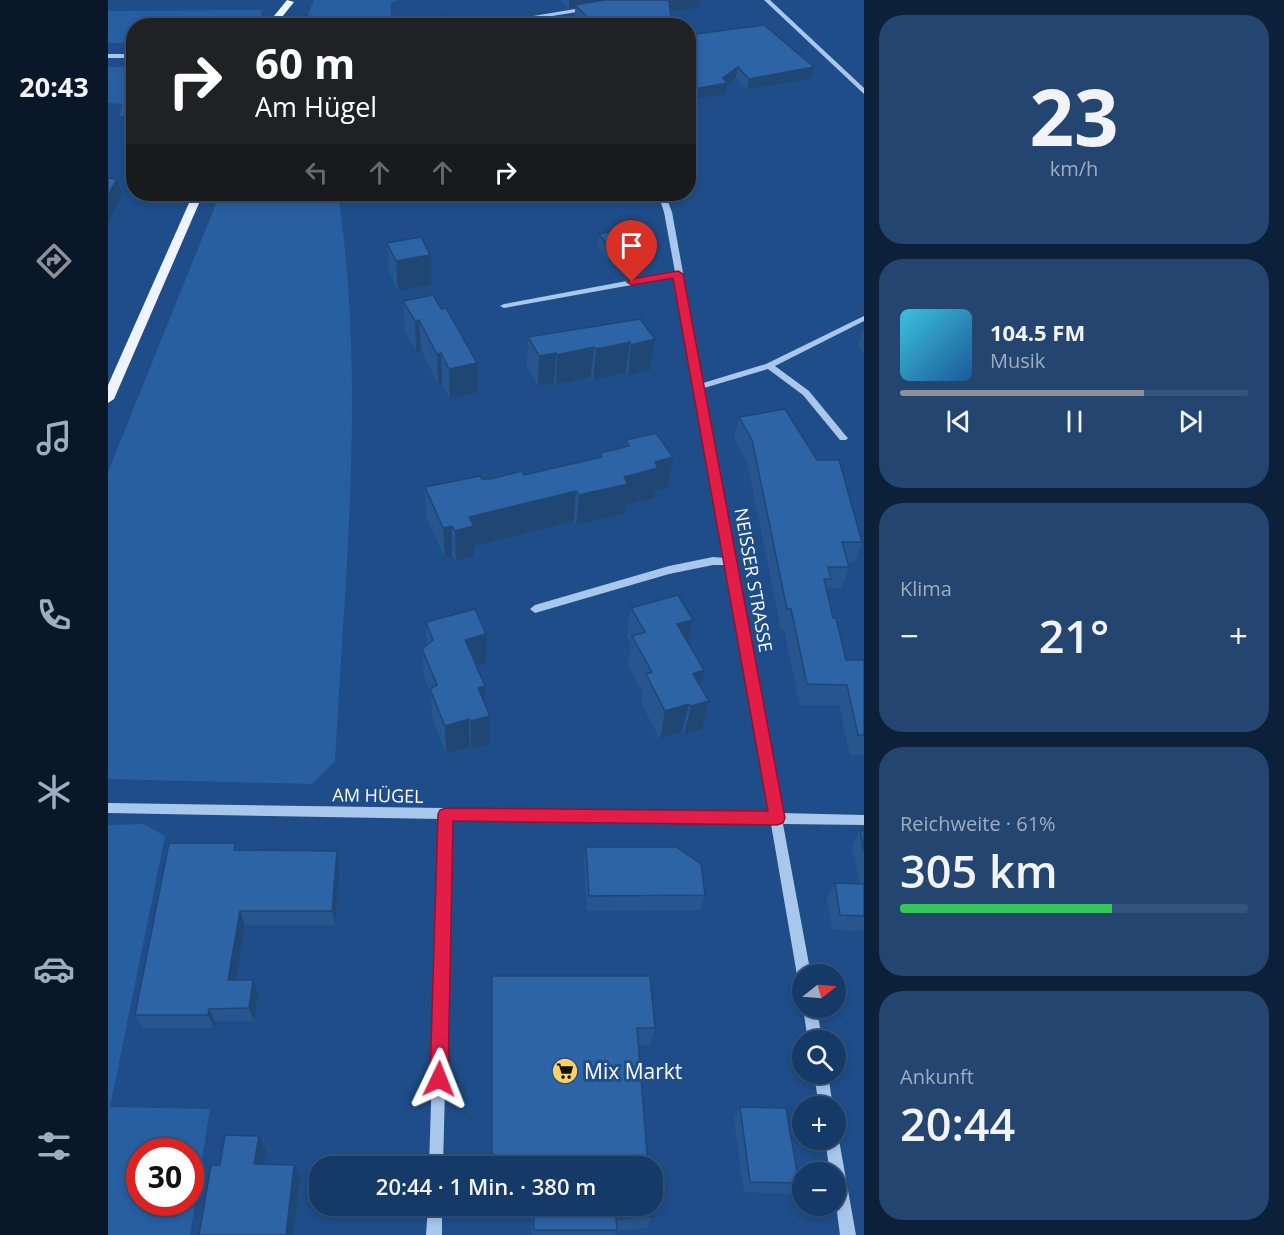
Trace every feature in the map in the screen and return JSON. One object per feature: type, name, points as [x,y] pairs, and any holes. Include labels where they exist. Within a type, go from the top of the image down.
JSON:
[{"type":"main road","points":[[289,17],[291,1]]},
{"type":"main road","points":[[277,18],[291,1]]},
{"type":"main road","points":[[108,399],[195,201]]},
{"type":"street","points":[[767,0],[864,92]]},
{"type":"street","points":[[533,18],[594,8]]},
{"type":"street","points":[[108,56],[126,56]]},
{"type":"street","name":"NEISSER STRASSE","points":[[664,201],[802,964]]},
{"type":"street","points":[[504,306],[678,274]]},
{"type":"street","points":[[699,387],[769,366],[864,318]]},
{"type":"street","points":[[769,366],[806,393],[843,438]]},
{"type":"street","points":[[535,609],[669,570],[713,561],[731,562]]},
{"type":"street","name":"AM HÜGEL","points":[[108,808],[864,820]]},
{"type":"street","points":[[436,1156],[446,814]]},
{"type":"street","points":[[834,1150],[848,1235]]},
{"type":"street","points":[[434,1235],[435,1216]]},
{"type":"shaded area","points":[[314,0],[398,0],[391,3],[391,18],[310,18],[308,14]]},
{"type":"shaded area","points":[[262,10],[259,18],[126,18],[126,43],[108,43],[108,11]]},
{"type":"shaded area","points":[[108,67],[126,67],[126,116],[119,116],[123,104],[108,103]]},
{"type":"shaded area","points":[[217,201],[339,201],[351,334],[351,477],[348,548],[335,761],[312,784],[108,779],[108,472]]},
{"type":"shaded area","points":[[143,824],[165,836],[110,1107],[210,1109],[204,1147],[204,1138],[126,1138],[126,1216],[193,1216],[190,1235],[108,1235],[108,825]]},
{"type":"building","points":[[605,0],[684,0],[669,2],[671,18],[588,18],[575,5]]},
{"type":"building","points":[[764,25],[814,67],[749,79],[738,67],[723,78],[727,83],[696,89],[696,34]]},
{"type":"building","points":[[108,178],[117,179],[108,195]]},
{"type":"building","points":[[622,229],[634,246],[611,250],[599,234]]},
{"type":"building","points":[[421,237],[430,255],[396,261],[387,243]]},
{"type":"building","points":[[433,295],[441,309],[446,308],[477,363],[449,369],[441,353],[437,354],[419,320],[415,321],[403,301]]},
{"type":"building","points":[[640,319],[655,339],[631,345],[630,342],[539,356],[528,337]]},
{"type":"building","points":[[785,409],[817,460],[839,460],[862,542],[842,542],[849,567],[828,567],[831,579],[824,579],[846,660],[864,660],[864,735],[858,735],[847,685],[807,684],[791,609],[787,609],[752,440],[739,417]]},
{"type":"building","points":[[656,433],[673,457],[655,462],[658,468],[624,477],[628,484],[579,495],[576,491],[469,517],[474,526],[455,531],[452,526],[443,528],[425,487],[480,476],[482,479],[491,479],[522,471],[524,475],[602,457],[600,453],[629,446],[626,440]]},
{"type":"building","points":[[678,595],[693,620],[677,624],[704,670],[693,674],[709,701],[665,711],[646,674],[652,672],[632,636],[645,632],[631,608]]},
{"type":"building","points":[[475,609],[486,634],[465,640],[485,686],[478,688],[490,716],[445,726],[430,689],[437,685],[422,649],[433,640],[426,622]]},
{"type":"building","points":[[860,830],[864,831],[864,851]]},
{"type":"building","points":[[169,843],[235,843],[234,850],[337,851],[332,911],[240,911],[228,980],[253,980],[249,1008],[209,1009],[208,1015],[135,1015]]},
{"type":"building","points":[[586,847],[676,847],[701,864],[705,895],[589,896]]},
{"type":"building","points":[[835,883],[864,884],[864,916],[840,915]]},
{"type":"building","points":[[492,976],[650,976],[655,1028],[637,1028],[647,1156],[492,1156]]},
{"type":"building","points":[[740,1107],[786,1108],[795,1162],[792,1162],[792,1183],[750,1182]]},
{"type":"building","points":[[225,1135],[259,1136],[254,1164],[294,1165],[286,1235],[199,1235],[211,1165],[220,1165]]},
{"type":"building","points":[[533,1216],[652,1216],[616,1219],[617,1230],[534,1230]]},
{"type":"place","name":"Mix Markt","points":[[565,1071]]},
{"type":"route","points":[[439,1079],[446,814],[777,818],[678,274],[632,282]]}]
